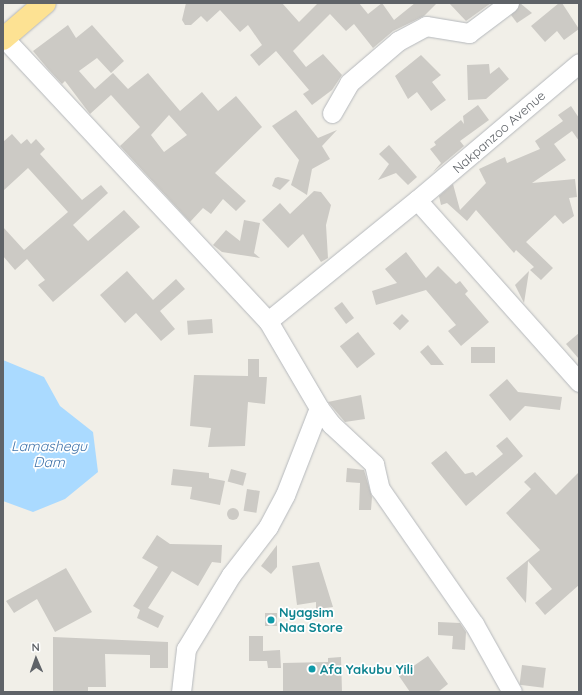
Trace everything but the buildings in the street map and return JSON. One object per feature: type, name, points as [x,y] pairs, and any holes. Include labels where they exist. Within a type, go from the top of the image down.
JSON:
[{"type":"highway","points":[[3,39],[45,3]]},
{"type":"street","points":[[332,113],[349,83],[403,38],[436,25],[470,33],[509,3]]},
{"type":"street","points":[[3,39],[268,321],[319,408],[331,424],[374,464],[380,490],[474,624],[512,692]]},
{"type":"street","name":"Nakpanzoo Avenue","points":[[268,321],[417,200],[579,63]]},
{"type":"street","points":[[417,200],[579,382]]},
{"type":"street","points":[[181,692],[186,649],[231,575],[268,527],[285,496],[319,408]]},
{"type":"water","name":"Lamashegu Dam","points":[[3,360],[44,377],[60,406],[93,432],[98,472],[65,499],[33,512],[3,501]]},
{"type":"place","name":"Nyagsim Naa Store","points":[[271,620]]},
{"type":"place","name":"Afa Yakubu Yili","points":[[312,669]]}]
